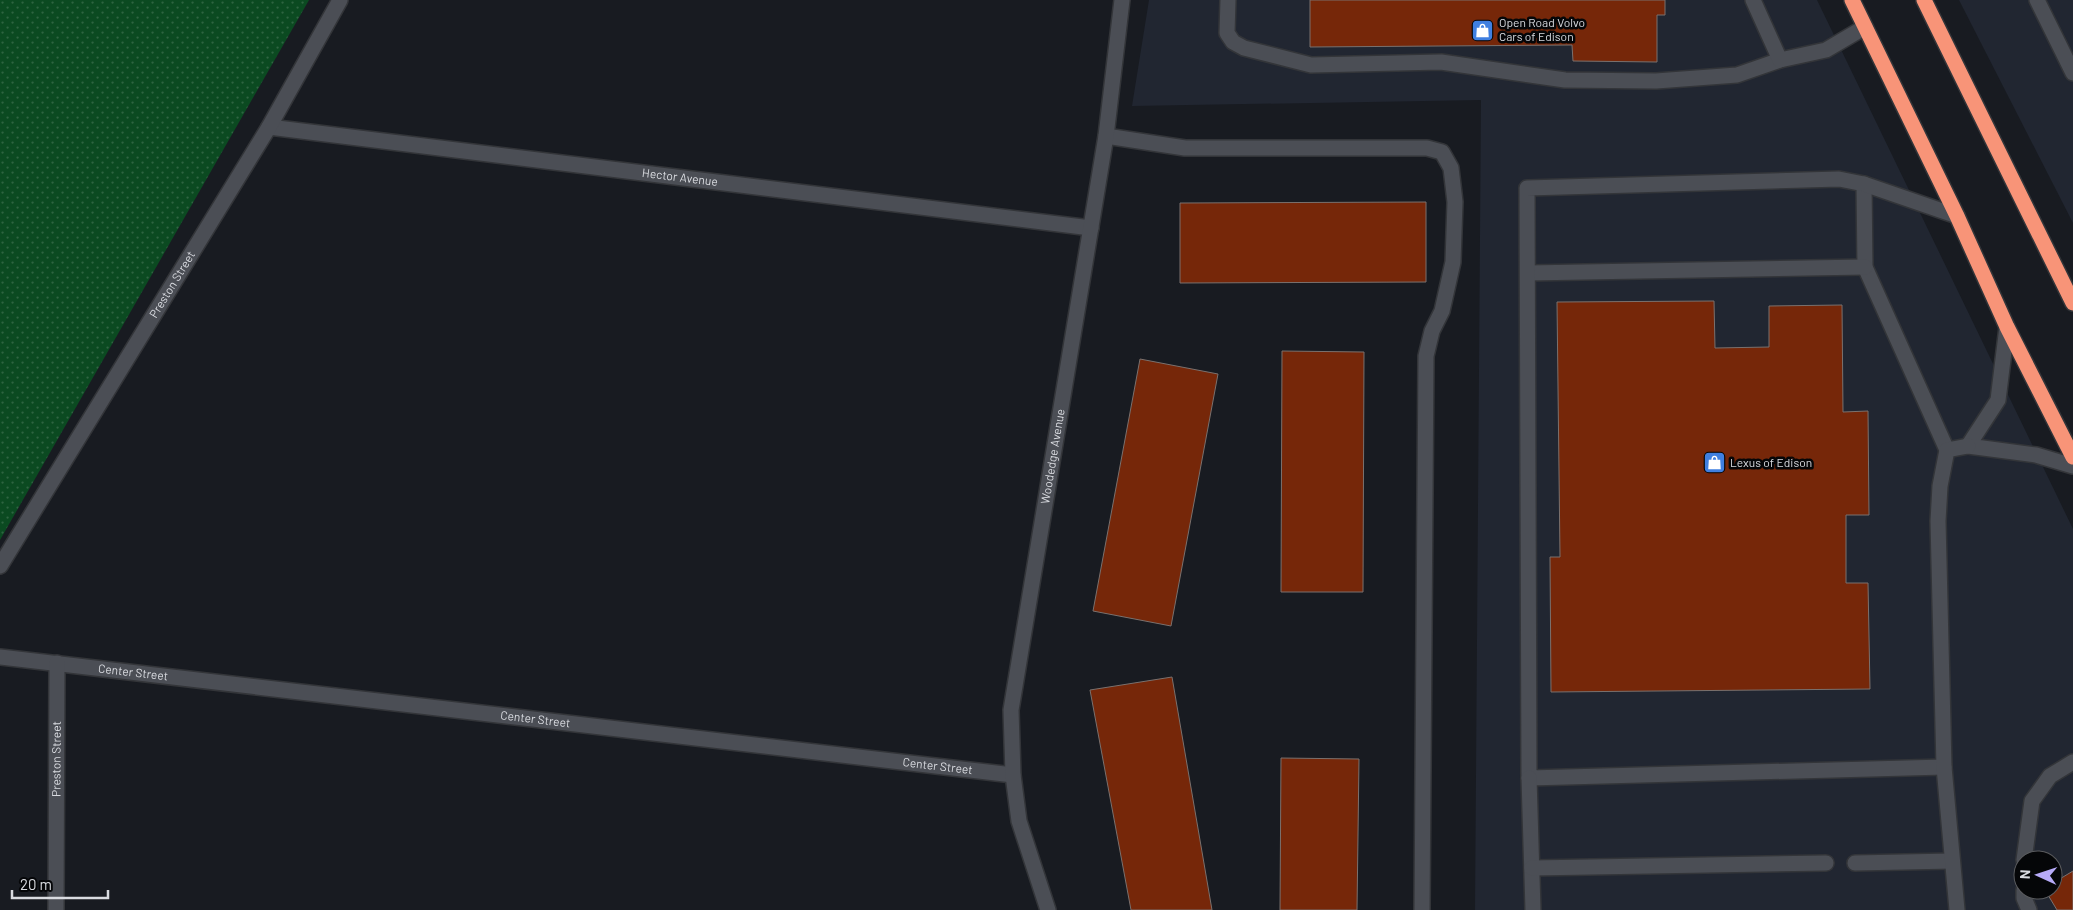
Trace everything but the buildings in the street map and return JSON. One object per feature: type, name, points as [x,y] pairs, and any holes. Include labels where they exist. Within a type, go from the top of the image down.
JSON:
[{"type":"highway","points":[[1852,0],[1957,216],[2007,327],[2073,457]]},
{"type":"highway","points":[[1924,0],[2071,297]]},
{"type":"street","name":"Preston Street","points":[[0,566],[269,127],[340,0]]},
{"type":"street","name":"Woodedge Avenue","points":[[1048,910],[1019,821],[1013,774],[1011,710],[1106,136],[1122,0]]},
{"type":"street","points":[[1228,0],[1227,33],[1233,42],[1244,48],[1311,65],[1441,62],[1565,80],[1656,81],[1737,75],[1780,60],[1826,50],[1865,27]]},
{"type":"street","points":[[1753,0],[1780,60]]},
{"type":"street","points":[[2037,0],[2073,73]]},
{"type":"street","name":"Hector Avenue","points":[[269,127],[1091,228]]},
{"type":"street","points":[[1106,136],[1185,148],[1427,148],[1442,152],[1451,168],[1455,202],[1452,262],[1442,311],[1432,331],[1426,356],[1422,910]]},
{"type":"street","points":[[1533,910],[1529,778],[1527,188],[1838,180],[1864,184],[1957,216]]},
{"type":"street","points":[[1864,184],[1865,267],[1947,450],[1940,486],[1938,522],[1944,767],[1957,910]]},
{"type":"street","points":[[1528,273],[1865,267]]},
{"type":"street","points":[[1968,446],[1998,400],[2007,327]]},
{"type":"street","points":[[1947,450],[1968,446],[2036,455],[2073,466]]},
{"type":"street","points":[[0,657],[57,663]]},
{"type":"street","name":"Preston Street","points":[[56,910],[57,663]]},
{"type":"street","name":"Center Street","points":[[57,663],[1013,774]]},
{"type":"street","points":[[2025,850],[2032,801],[2050,776],[2073,762]]},
{"type":"street","points":[[1529,778],[1944,767]]},
{"type":"street","points":[[1855,863],[1952,862]]},
{"type":"street","points":[[1532,868],[1826,864]]},
{"type":"shaded area","points":[[1149,0],[1817,0],[2073,529],[2073,910],[1475,910],[1481,100],[1132,106]]},
{"type":"shaded area","points":[[1959,0],[2073,0],[2073,223]]},
{"type":"green space","points":[[0,0],[309,0],[0,540]]},
{"type":"place","name":"Open Road Volvo Cars of Edison","points":[[1483,30]]},
{"type":"place","name":"Lexus of Edison","points":[[1714,463]]}]
